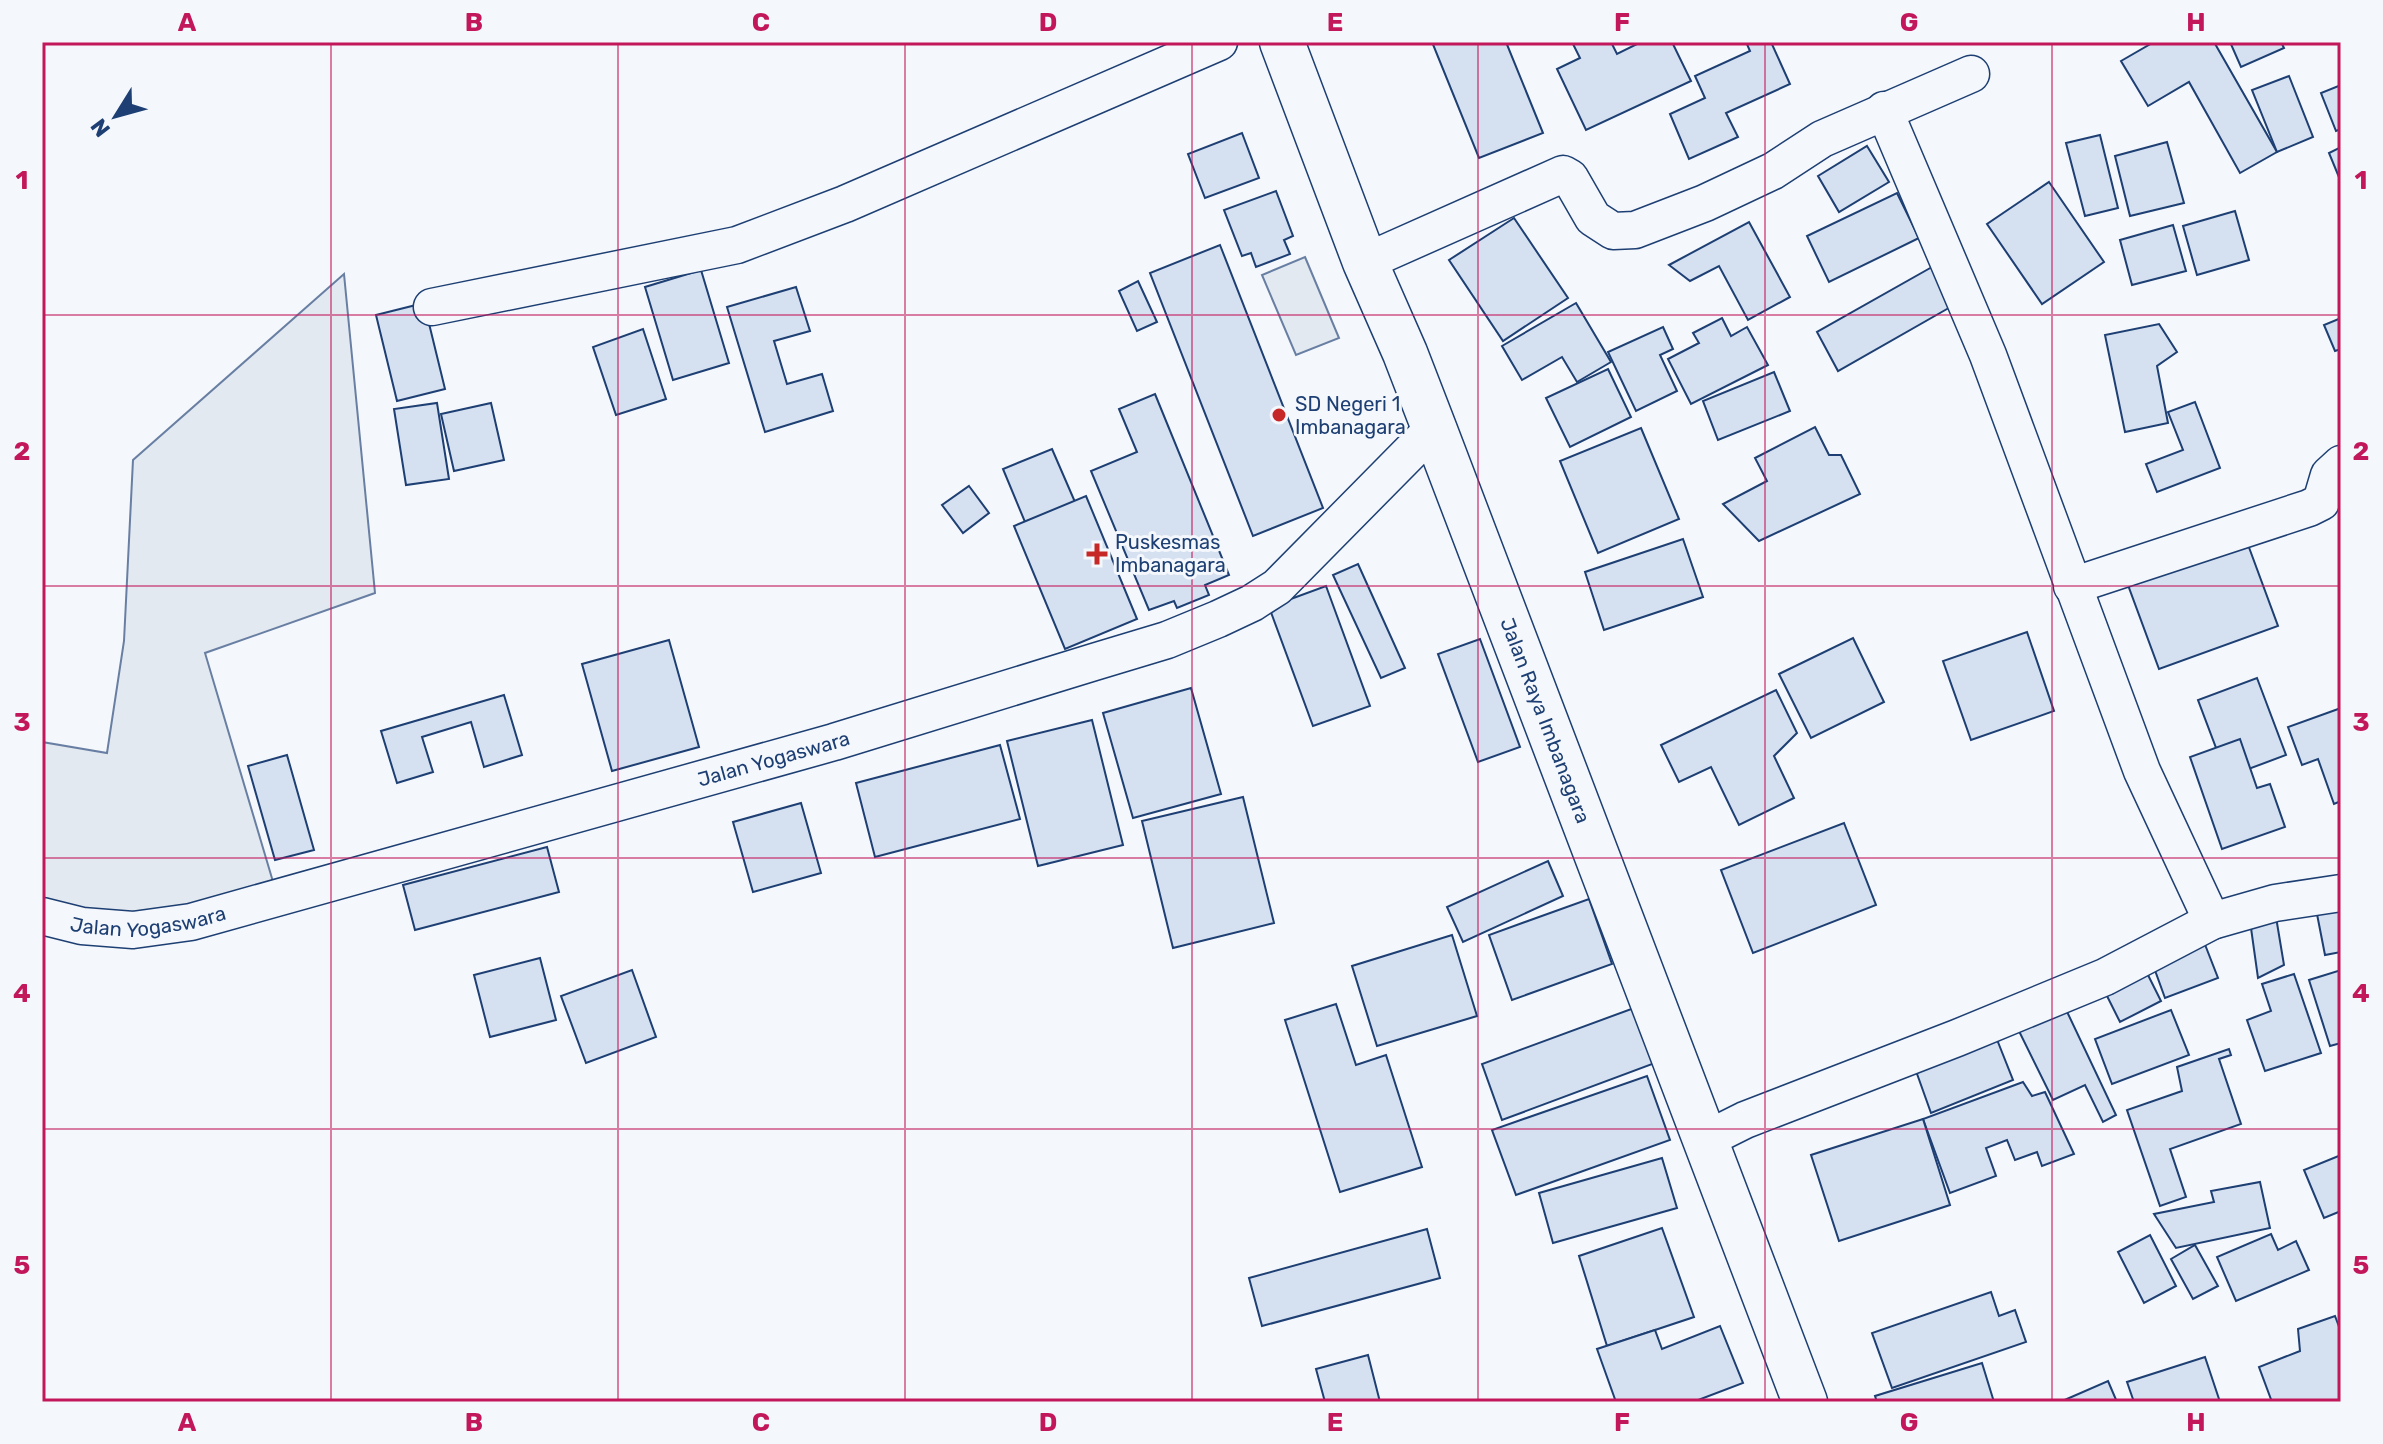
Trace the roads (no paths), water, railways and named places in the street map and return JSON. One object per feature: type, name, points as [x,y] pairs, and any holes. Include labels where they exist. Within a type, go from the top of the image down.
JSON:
[{"type":"highway","name":"Jalan Raya Imbanagara","points":[[1282,42],[1365,262],[1434,428],[1805,1402]]},
{"type":"street","points":[[432,307],[737,245],[845,204],[1219,42]]},
{"type":"street","points":[[1365,262],[1563,174],[1570,178],[1593,218],[1613,231],[1635,230],[1705,203],[1773,171],[1822,139],[1971,74]]},
{"type":"street","points":[[1884,110],[1988,355],[2142,771],[2212,921]]},
{"type":"street","name":"Jalan Yogaswara","points":[[42,916],[82,926],[133,930],[191,922],[834,742],[1167,640],[1252,603],[1277,587],[1434,428]]},
{"type":"street","points":[[2072,586],[2309,508],[2321,502],[2329,475],[2341,464]]},
{"type":"street","points":[[1705,1140],[1745,1120],[2105,977],[2212,921],[2275,903],[2341,893]]},
{"type":"place","name":"SD Negeri 1 Imbanagara","points":[[1279,415]]},
{"type":"place","name":"Puskesmas Imbanagara","points":[[1097,554]]}]
